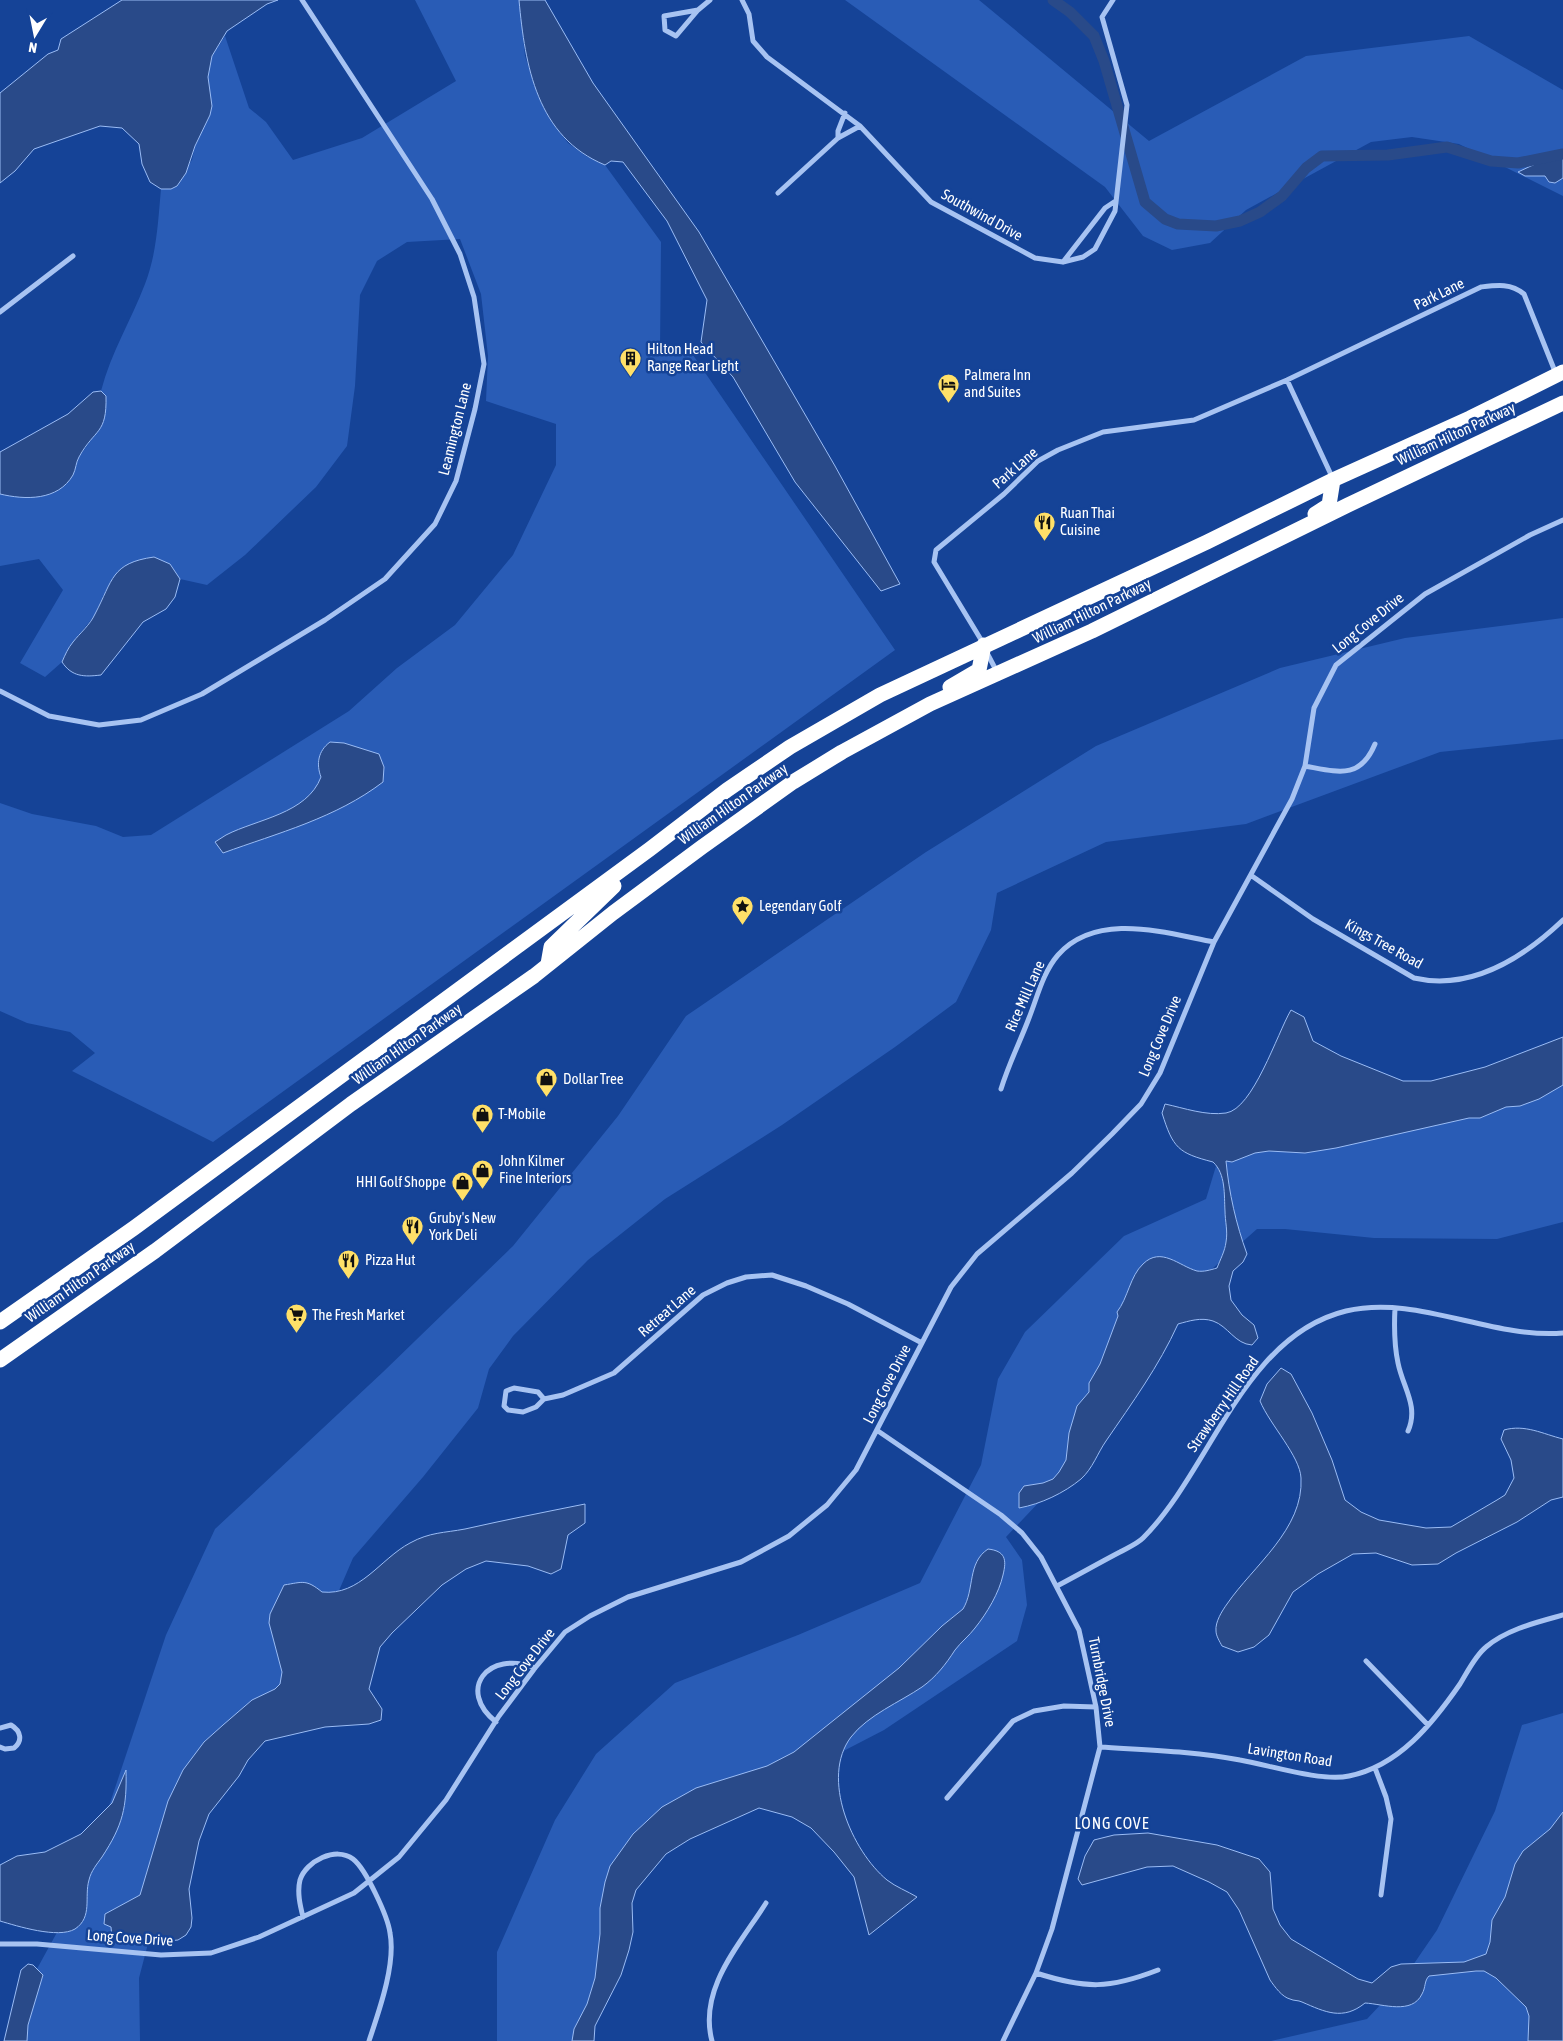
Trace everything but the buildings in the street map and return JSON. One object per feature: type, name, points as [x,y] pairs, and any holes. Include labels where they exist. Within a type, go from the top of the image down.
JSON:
[{"type":"highway","name":"William Hilton Parkway","points":[[0,1322],[134,1228],[650,849],[727,790],[834,720],[984,645],[1206,542],[1333,480],[1470,418],[1560,373]]},
{"type":"highway","name":"William Hilton Parkway","points":[[0,1360],[155,1251],[352,1104],[548,964],[613,913],[793,782],[930,704],[998,675],[1563,403]]},
{"type":"highway","points":[[1263,546],[1329,505],[1333,480]]},
{"type":"highway","points":[[885,728],[979,670],[984,645]]},
{"type":"highway","points":[[548,964],[551,947],[650,849]]},
{"type":"street","name":"Leamington Lane","points":[[0,692],[49,716],[99,725],[141,720],[202,694],[325,620],[385,579],[435,524],[456,481],[475,409],[484,364],[474,297],[460,254],[432,199],[302,0]]},
{"type":"street","points":[[698,10],[664,16],[665,30],[676,36],[698,10],[710,0]]},
{"type":"street","name":"Southwind Drive","points":[[742,0],[749,14],[752,41],[767,57],[845,113],[860,126],[931,202],[1035,258],[1063,262],[1082,258],[1095,249],[1115,212],[1114,202],[1127,105],[1102,17],[1113,0]]},
{"type":"street","points":[[838,138],[838,131],[845,113]]},
{"type":"street","points":[[778,192],[838,138],[860,126]]},
{"type":"street","points":[[1063,262],[1106,208],[1114,202]]},
{"type":"street","points":[[0,312],[73,256]]},
{"type":"street","name":"Park Lane","points":[[998,675],[984,645],[934,562],[936,550],[1004,494],[1038,461],[1058,450],[1103,432],[1194,420],[1287,380],[1481,287],[1496,285],[1515,286],[1524,294],[1560,373]]},
{"type":"street","points":[[1287,380],[1333,480]]},
{"type":"street","name":"Long Cove Drive","points":[[0,1944],[37,1944],[161,1955],[211,1953],[259,1938],[354,1893],[399,1857],[446,1800],[496,1722],[534,1668],[565,1632],[628,1597],[741,1562],[789,1536],[827,1505],[856,1470],[951,1288],[976,1254],[1072,1173],[1141,1104],[1160,1073],[1214,942],[1252,876],[1292,799],[1305,766],[1314,708],[1336,665],[1425,594],[1530,535],[1563,520]]},
{"type":"street","points":[[1305,766],[1347,772],[1360,767],[1369,758],[1375,744]]},
{"type":"street","name":"Kings Tree Road","points":[[1252,876],[1313,919],[1414,978],[1428,981],[1450,981],[1485,974],[1530,947],[1563,920]]},
{"type":"street","name":"Rice Mill Lane","points":[[1001,1089],[1010,1059],[1025,1029],[1048,971],[1058,955],[1074,942],[1096,932],[1117,928],[1147,929],[1214,942]]},
{"type":"street","name":"Retreat Lane","points":[[544,1399],[538,1392],[514,1388],[506,1391],[504,1406],[508,1410],[523,1412],[536,1407],[544,1399],[564,1395],[614,1373],[703,1295],[727,1283],[746,1277],[772,1275],[806,1286],[848,1304],[922,1342]]},
{"type":"street","name":"Strawberry Hill Road","points":[[1057,1586],[1142,1540],[1165,1512],[1257,1372],[1285,1343],[1315,1322],[1345,1312],[1370,1308],[1395,1308],[1520,1333],[1563,1334]]},
{"type":"street","points":[[1395,1308],[1394,1340],[1398,1365],[1412,1407],[1413,1420],[1408,1431]]},
{"type":"street","name":"Turnbridge Drive","points":[[878,1431],[1001,1515],[1022,1532],[1040,1557],[1057,1586],[1079,1630],[1096,1706],[1100,1747],[1052,1928],[1036,1974],[1003,2041]]},
{"type":"street","name":"Lavington Road","points":[[1100,1747],[1172,1751],[1240,1760],[1320,1775],[1347,1776],[1375,1768],[1411,1744],[1428,1725],[1486,1647],[1504,1635],[1563,1615]]},
{"type":"street","points":[[496,1722],[485,1714],[480,1703],[478,1690],[482,1675],[495,1665],[509,1661],[534,1668]]},
{"type":"street","points":[[1366,1661],[1428,1725]]},
{"type":"street","points":[[947,1798],[1013,1721],[1034,1711],[1064,1706],[1096,1706]]},
{"type":"street","points":[[0,1728],[11,1725],[19,1731],[20,1741],[10,1750],[0,1747]]},
{"type":"street","points":[[1375,1768],[1391,1819],[1381,1896]]},
{"type":"street","points":[[303,1917],[299,1900],[300,1881],[304,1872],[314,1861],[328,1856],[341,1854],[353,1859],[385,1911],[391,1935],[390,1964],[369,2041]]},
{"type":"street","points":[[712,2041],[709,2031],[714,1986],[766,1903]]},
{"type":"street","points":[[1036,1974],[1066,1982],[1112,1985],[1158,1970]]},
{"type":"shaded area","points":[[122,0],[278,0],[267,4],[227,31],[212,56],[208,77],[212,106],[210,115],[195,146],[186,173],[177,186],[171,189],[161,189],[150,182],[142,164],[139,144],[122,128],[100,126],[34,149],[15,171],[0,183],[0,93],[48,54],[58,50],[61,39]]},
{"type":"shaded area","points":[[415,0],[519,0],[525,56],[538,96],[550,119],[568,143],[586,156],[605,165],[661,242],[660,351],[693,355],[895,650],[213,1142],[72,1071],[95,1053],[70,1032],[27,1023],[0,1011],[0,803],[32,814],[96,826],[123,837],[151,835],[349,711],[397,668],[455,625],[513,555],[556,465],[556,424],[486,401],[488,356],[481,294],[460,239],[407,242],[377,261],[360,295],[355,386],[347,446],[316,487],[245,555],[207,585],[180,579],[170,564],[104,594],[95,615],[72,643],[62,662],[45,677],[20,663],[63,590],[39,559],[0,566],[0,494],[4,495],[73,475],[79,457],[89,443],[106,396],[101,391],[105,377],[140,298],[149,272],[156,237],[161,189],[171,189],[192,160],[195,146],[210,115],[208,77],[212,56],[225,36],[249,108],[266,122],[293,160],[362,138],[456,81]]},
{"type":"shaded area","points":[[519,0],[545,0],[593,83],[699,232],[835,466],[900,584],[881,591],[795,482],[733,377],[701,342],[707,300],[667,221],[623,162],[611,161],[605,165],[582,153],[564,137],[549,118],[531,74],[525,50]]},
{"type":"shaded area","points":[[845,0],[979,0],[1149,141],[1306,56],[1469,36],[1563,90],[1563,196],[1459,144],[1412,137],[1371,142],[1246,210],[1210,243],[1172,250],[1143,236],[1105,187]]},
{"type":"shaded area","points":[[1563,156],[1563,178],[1555,183],[1549,182],[1545,176],[1525,176],[1518,172],[1546,159]]},
{"type":"shaded area","points":[[101,391],[106,396],[106,409],[102,425],[79,457],[73,475],[67,484],[50,494],[40,496],[20,497],[0,494],[0,452],[68,414],[93,392]]},
{"type":"shaded area","points":[[154,557],[170,564],[180,579],[175,597],[166,609],[143,622],[101,675],[84,676],[70,671],[62,662],[65,654],[93,618],[115,575],[129,564]]},
{"type":"shaded area","points":[[1563,618],[1563,739],[1440,752],[1246,824],[1106,842],[997,893],[991,930],[956,1002],[895,1047],[782,1125],[665,1199],[588,1260],[513,1336],[489,1369],[478,1408],[423,1477],[353,1558],[322,1630],[252,1725],[167,1871],[139,1978],[140,2041],[12,2041],[27,1987],[66,1916],[98,1839],[166,1635],[215,1529],[383,1372],[513,1246],[618,1116],[686,1016],[926,852],[1096,746],[1280,668],[1405,638]]},
{"type":"shaded area","points":[[330,742],[344,743],[379,754],[384,767],[383,782],[365,795],[306,824],[223,853],[215,842],[238,829],[280,814],[305,799],[321,777],[318,763],[319,758],[323,749]]},
{"type":"shaded area","points":[[1291,1010],[1304,1017],[1313,1041],[1341,1056],[1403,1081],[1431,1081],[1485,1067],[1563,1037],[1563,1085],[1539,1099],[1520,1106],[1506,1107],[1480,1118],[1469,1118],[1336,1148],[1305,1153],[1269,1151],[1255,1153],[1232,1162],[1226,1161],[1234,1208],[1247,1254],[1243,1262],[1233,1271],[1229,1286],[1231,1300],[1242,1315],[1254,1325],[1258,1338],[1252,1345],[1246,1344],[1218,1323],[1204,1319],[1178,1324],[1154,1369],[1085,1475],[1067,1489],[1052,1497],[1036,1504],[1019,1508],[1019,1493],[1024,1486],[1043,1483],[1053,1479],[1066,1460],[1069,1433],[1077,1406],[1089,1392],[1089,1383],[1100,1364],[1118,1316],[1117,1312],[1132,1281],[1143,1264],[1150,1259],[1163,1257],[1190,1269],[1207,1271],[1217,1268],[1224,1252],[1227,1230],[1224,1185],[1220,1172],[1213,1162],[1184,1152],[1178,1147],[1170,1134],[1162,1113],[1165,1104],[1218,1114],[1226,1113],[1236,1108],[1246,1099],[1255,1085]]},
{"type":"shaded area","points":[[1563,1060],[1563,1222],[1497,1239],[1374,1238],[1285,1229],[1257,1229],[1186,1292],[1079,1460],[1006,1537],[1022,1560],[1027,1605],[1017,1641],[884,1730],[772,1788],[629,1870],[586,2041],[497,2041],[497,1952],[555,1820],[596,1754],[675,1683],[798,1635],[920,1583],[981,1465],[998,1379],[1025,1332],[1124,1236],[1206,1199],[1223,1143]]},
{"type":"shaded area","points":[[1281,1368],[1291,1374],[1312,1413],[1332,1460],[1345,1500],[1361,1512],[1379,1520],[1426,1528],[1451,1527],[1505,1495],[1514,1478],[1511,1460],[1501,1439],[1504,1430],[1512,1428],[1534,1430],[1563,1439],[1563,1497],[1551,1500],[1517,1522],[1438,1564],[1412,1565],[1376,1553],[1353,1554],[1318,1574],[1293,1592],[1269,1635],[1254,1647],[1238,1652],[1222,1646],[1216,1631],[1221,1613],[1286,1530],[1300,1496],[1301,1478],[1296,1460],[1260,1401],[1267,1384]]},
{"type":"shaded area","points":[[585,1504],[585,1523],[568,1535],[561,1569],[551,1574],[528,1566],[486,1561],[466,1569],[442,1585],[392,1633],[380,1647],[369,1689],[382,1709],[381,1720],[369,1724],[325,1727],[265,1741],[248,1760],[239,1776],[209,1814],[199,1841],[189,1889],[192,1918],[191,1927],[186,1935],[178,1940],[158,1942],[121,1941],[112,1938],[111,1927],[104,1924],[105,1914],[140,1895],[168,1801],[183,1770],[204,1742],[223,1725],[252,1700],[275,1689],[280,1684],[282,1672],[269,1623],[270,1614],[284,1585],[304,1582],[322,1592],[335,1592],[359,1582],[399,1550],[424,1537]]},
{"type":"shaded area","points":[[988,1549],[1001,1554],[1005,1564],[996,1596],[973,1631],[957,1647],[932,1679],[858,1729],[851,1737],[842,1754],[839,1773],[840,1793],[844,1813],[852,1833],[862,1851],[887,1880],[917,1897],[869,1935],[854,1877],[834,1852],[811,1828],[792,1817],[759,1808],[690,1839],[666,1854],[636,1890],[632,1903],[633,1932],[629,1950],[621,1975],[595,2026],[594,2041],[572,2041],[574,2029],[587,2004],[595,1978],[600,1934],[600,1908],[605,1882],[610,1866],[633,1834],[662,1807],[696,1788],[767,1766],[794,1752],[899,1668],[942,1626],[963,1609],[967,1601],[977,1561]]},
{"type":"shaded area","points":[[1563,1713],[1563,1862],[1544,2041],[1271,2041],[1367,2019],[1400,1984],[1437,1930],[1495,1811],[1522,1725]]},
{"type":"shaded area","points":[[126,1770],[126,1795],[122,1815],[115,1835],[90,1877],[86,1913],[81,1924],[68,1932],[59,1933],[38,1931],[0,1921],[0,1865],[17,1856],[45,1852],[81,1834],[112,1803]]},
{"type":"shaded area","points":[[1563,1812],[1563,2041],[1528,2041],[1529,2016],[1526,2007],[1496,1978],[1484,1971],[1429,1976],[1417,2000],[1404,2006],[1396,2007],[1365,2003],[1357,2009],[1341,2013],[1318,2009],[1300,2001],[1287,1998],[1276,1989],[1270,1980],[1239,1910],[1227,1892],[1209,1882],[1173,1866],[1147,1867],[1082,1885],[1078,1879],[1085,1856],[1094,1840],[1114,1835],[1148,1833],[1217,1845],[1259,1859],[1270,1872],[1273,1909],[1280,1925],[1291,1939],[1358,1979],[1372,1983],[1391,1967],[1401,1964],[1464,1962],[1486,1954],[1490,1942],[1492,1920],[1505,1897],[1515,1864],[1523,1851],[1550,1829]]},
{"type":"shaded area","points":[[28,1964],[33,1965],[43,1975],[28,2025],[27,2041],[4,2041],[21,1970]]},
{"type":"waterway","points":[[1053,0],[1070,12],[1094,36],[1104,61],[1145,202],[1165,219],[1178,224],[1216,226],[1240,221],[1260,212],[1282,196],[1306,168],[1322,156],[1388,155],[1447,147],[1491,161],[1518,163],[1563,154]]},
{"type":"place","name":"Hilton Head Range Rear Light","points":[[631,377]]},
{"type":"place","name":"Palmera Inn and Suites","points":[[948,403]]},
{"type":"place","name":"Ruan Thai Cuisine","points":[[1044,541]]},
{"type":"place","name":"Legendary Golf","points":[[743,925]]},
{"type":"place","name":"Dollar Tree","points":[[547,1098]]},
{"type":"place","name":"T-Mobile","points":[[482,1133]]},
{"type":"place","name":"John Kilmer Fine Interiors","points":[[483,1189]]},
{"type":"place","name":"HHI Golf Shoppe","points":[[462,1201]]},
{"type":"place","name":"Gruby's New York Deli","points":[[413,1246]]},
{"type":"place","name":"Pizza Hut","points":[[349,1279]]},
{"type":"place","name":"The Fresh Market","points":[[296,1334]]},
{"type":"district","name":"LONG COVE","points":[[1112,1823]]}]
